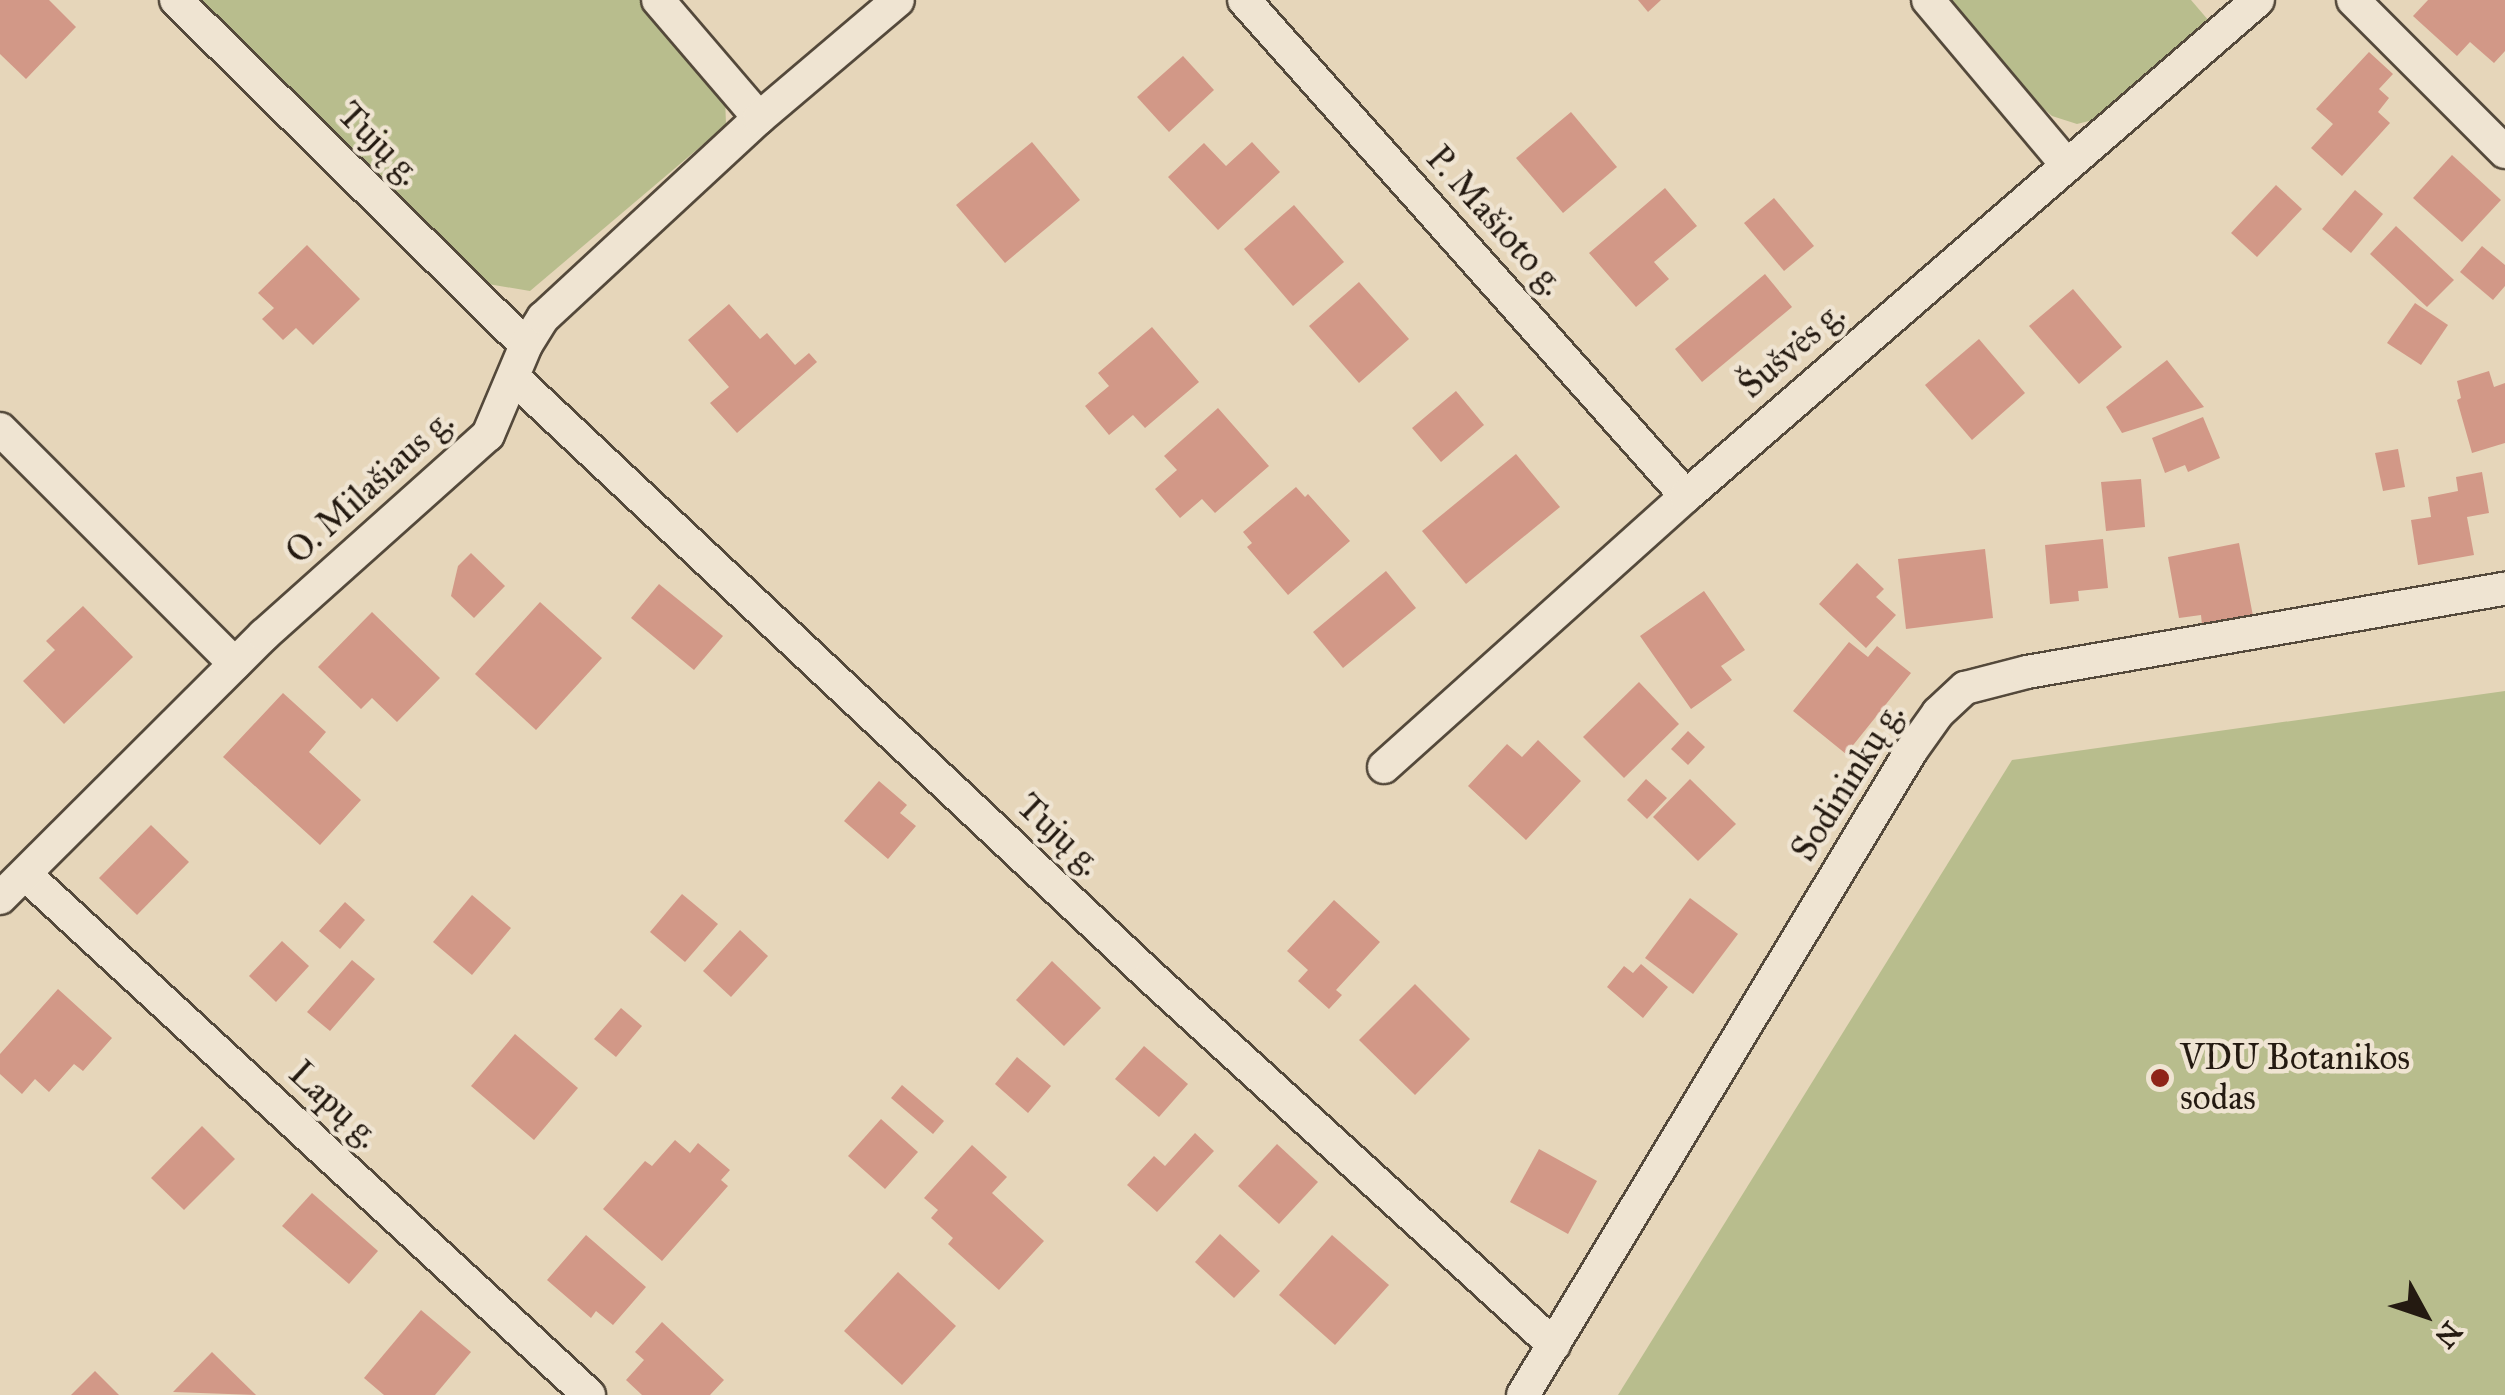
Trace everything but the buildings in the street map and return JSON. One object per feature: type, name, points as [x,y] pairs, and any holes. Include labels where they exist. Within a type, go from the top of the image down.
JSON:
[{"type":"street","name":"Tujų g.","points":[[176,0],[526,346]]},
{"type":"street","points":[[658,0],[759,118]]},
{"type":"street","name":"O. Milašiaus g.","points":[[0,898],[235,664],[488,435],[526,346],[544,318],[759,118],[898,0]]},
{"type":"street","name":"P. Mašioto g.","points":[[1244,0],[1686,496]]},
{"type":"street","points":[[1928,0],[2066,164]]},
{"type":"street","name":"Šušvės g.","points":[[1384,767],[1686,496],[2258,0]]},
{"type":"street","points":[[2353,0],[2505,152]]},
{"type":"street","name":"Tujų g.","points":[[515,379],[1164,989],[1554,1344]]},
{"type":"street","points":[[0,429],[235,664]]},
{"type":"street","name":"Sodininkų g.","points":[[1522,1395],[1911,751],[1938,713],[1966,688],[2027,672],[2505,589]]},
{"type":"street","name":"Lapų g.","points":[[25,874],[588,1395]]},
{"type":"green space","points":[[197,0],[642,0],[725,96],[726,125],[530,291],[488,284]]},
{"type":"green space","points":[[1948,0],[2191,0],[2209,21],[2101,118],[2077,124],[2052,116],[2032,98]]},
{"type":"green space","name":"VDU Botanikos sodas","points":[[2505,691],[2505,1395],[1618,1395],[2012,760]]},
{"type":"place","name":"VDU Botanikos sodas","points":[[2160,1078]]}]
